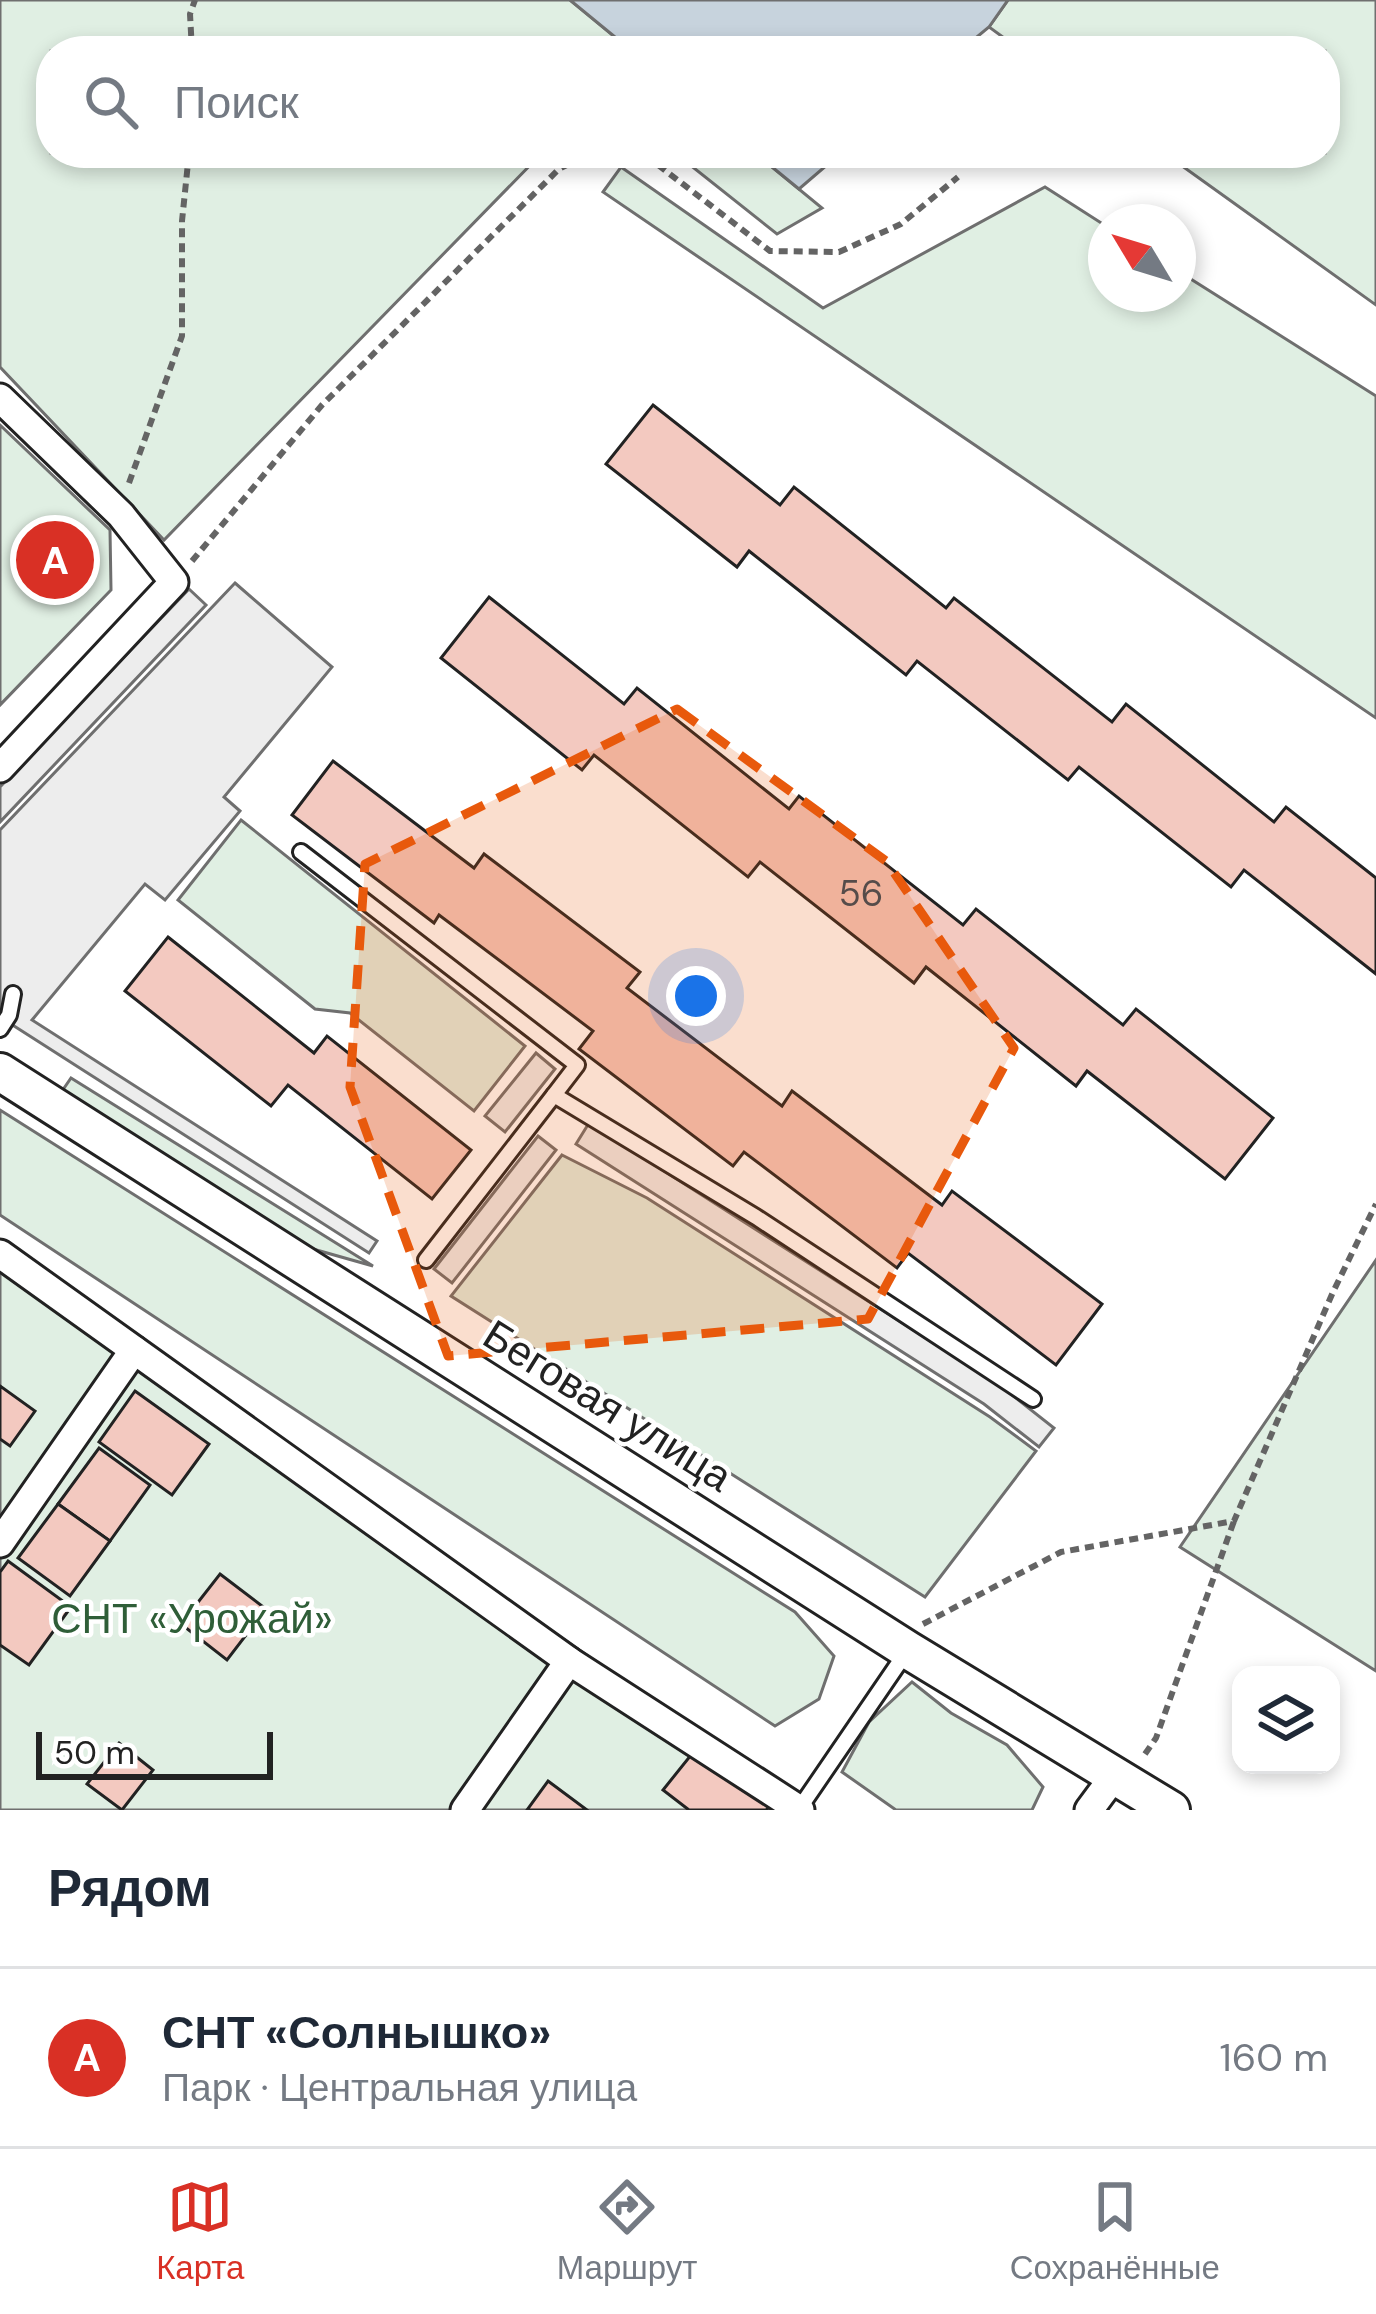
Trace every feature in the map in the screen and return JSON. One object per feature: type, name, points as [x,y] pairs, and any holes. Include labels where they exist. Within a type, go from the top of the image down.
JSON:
[{"type":"street","points":[[0,398],[121,515],[174,582],[0,768]]},
{"type":"street","name":"Беговая улица","points":[[0,1072],[901,1645],[1171,1810]]},
{"type":"street","points":[[0,1254],[568,1661],[799,1810]]},
{"type":"street","points":[[0,1543],[134,1350]]},
{"type":"street","points":[[465,1810],[568,1661]]},
{"type":"street","points":[[1089,1810],[1121,1778]]},
{"type":"lane","points":[[301,852],[577,1065],[426,1260]]},
{"type":"lane","points":[[0,1029],[13,994]]},
{"type":"lane","points":[[554,1095],[755,1217],[1033,1399]]},
{"type":"lane","points":[[799,1810],[901,1645]]},
{"type":"path","points":[[191,36],[195,0]]},
{"type":"path","points":[[121,515],[140,446],[182,336],[182,221],[187,168]]},
{"type":"path","points":[[174,582],[322,405],[562,168]]},
{"type":"path","points":[[662,168],[770,251],[838,252],[901,224],[958,176]]},
{"type":"path","points":[[1121,1778],[1156,1738],[1234,1521],[1376,1204]]},
{"type":"path","points":[[901,1645],[1061,1552],[1234,1521]]},
{"type":"highlighted area","points":[[677,709],[886,861],[1014,1048],[868,1319],[448,1356],[350,1087],[365,864]]},
{"type":"green space","points":[[0,0],[570,0],[614,36],[36,36],[36,168],[527,168],[164,540],[0,367]]},
{"type":"green space","points":[[1008,0],[1376,0],[1376,305],[1185,168],[1340,168],[1340,36],[1001,36],[989,27]]},
{"type":"green space","points":[[622,168],[823,308],[1045,187],[1088,214],[1088,312],[1196,312],[1196,282],[1376,396],[1376,718],[603,192]]},
{"type":"green space","points":[[694,168],[773,168],[822,208],[777,234]]},
{"type":"green space","points":[[0,425],[110,530],[111,590],[0,705]]},
{"type":"green space","points":[[241,820],[525,1046],[474,1111],[350,1013],[315,1009],[178,900]]},
{"type":"green space","points":[[71,1078],[373,1266],[306,1247],[60,1094]]},
{"type":"green space","points":[[0,1110],[795,1612],[834,1656],[819,1699],[775,1726],[0,1215]]},
{"type":"green space","points":[[562,1155],[647,1198],[1036,1451],[925,1597],[451,1296]]},
{"type":"green space","name":"СНТ «Урожай»","points":[[0,1252],[812,1810],[0,1810]]},
{"type":"green space","points":[[1376,1260],[1376,1671],[1180,1547]]},
{"type":"green space","points":[[912,1682],[951,1713],[1007,1745],[1043,1787],[1032,1810],[896,1810],[842,1772],[869,1722]]},
{"type":"shaded area","points":[[570,0],[1008,0],[978,36],[614,36]]},
{"type":"shaded area","points":[[773,168],[824,168],[799,189]]},
{"type":"shaded area","points":[[235,583],[332,667],[224,797],[240,811],[165,900],[145,884],[32,1020],[377,1241],[369,1253],[0,1017],[0,830]]},
{"type":"shaded area","points":[[189,589],[206,605],[0,822],[0,787]]},
{"type":"shaded area","points":[[536,1053],[555,1069],[505,1132],[485,1116]]},
{"type":"shaded area","points":[[589,1123],[998,1384],[1054,1428],[1039,1447],[984,1404],[576,1144]]},
{"type":"shaded area","points":[[538,1136],[556,1150],[452,1283],[434,1269]]},
{"type":"building","points":[[653,405],[780,505],[794,487],[946,608],[954,598],[1112,722],[1126,704],[1274,822],[1286,807],[1376,878],[1376,974],[1244,870],[1231,887],[1079,767],[1068,780],[917,661],[906,675],[749,551],[737,567],[606,464]]},
{"type":"building","points":[[489,597],[624,704],[637,688],[789,809],[799,796],[963,925],[976,909],[1123,1025],[1136,1009],[1273,1118],[1225,1179],[1087,1071],[1076,1086],[926,967],[914,983],[760,862],[748,877],[594,755],[582,770],[441,658]]},
{"type":"building","points":[[333,761],[474,868],[484,854],[640,972],[627,988],[782,1106],[792,1091],[942,1205],[952,1191],[1102,1304],[1056,1365],[908,1253],[897,1268],[744,1152],[733,1166],[579,1049],[593,1031],[439,915],[434,923],[292,815]]},
{"type":"building","points":[[168,937],[314,1053],[327,1036],[471,1150],[432,1199],[288,1085],[271,1106],[125,991]]},
{"type":"building","points":[[0,1386],[35,1411],[10,1446],[0,1439]]},
{"type":"building","points":[[135,1391],[209,1444],[172,1495],[99,1442]]},
{"type":"building","points":[[99,1448],[150,1485],[110,1541],[58,1504]]},
{"type":"building","points":[[58,1504],[110,1541],[70,1596],[18,1558]]},
{"type":"building","points":[[8,1561],[71,1607],[29,1665],[0,1645],[0,1572]]},
{"type":"building","points":[[220,1574],[266,1609],[227,1660],[181,1624]]},
{"type":"building","points":[[119,1743],[153,1770],[122,1810],[87,1784]]},
{"type":"building","points":[[695,1750],[769,1807],[689,1810],[663,1790]]},
{"type":"building","points":[[548,1781],[587,1810],[527,1810]]},
{"type":"place","name":"СНТ «Солнышко»","points":[[55,560]]}]
